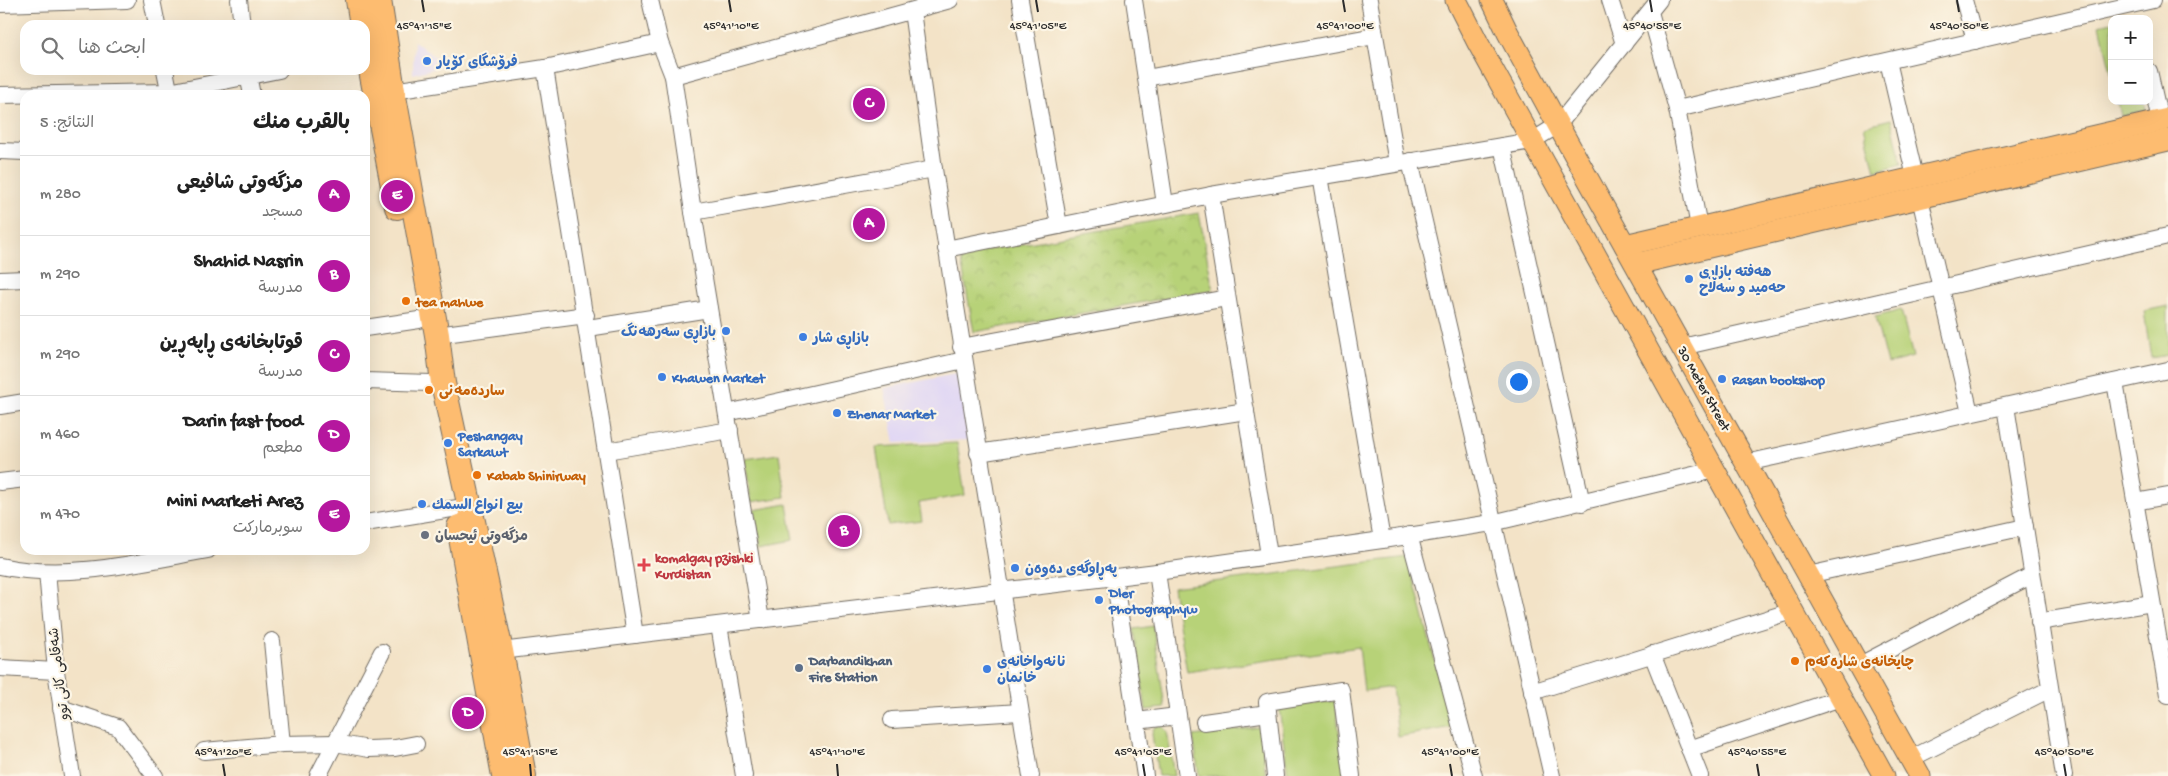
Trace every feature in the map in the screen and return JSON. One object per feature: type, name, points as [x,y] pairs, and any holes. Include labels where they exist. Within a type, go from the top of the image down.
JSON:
[{"type":"highway","points":[[358,0],[361,20]]},
{"type":"highway","points":[[379,0],[428,328],[431,383],[501,651],[524,776]]},
{"type":"highway","points":[[370,63],[428,328],[443,383],[504,776]]},
{"type":"main road","points":[[1456,0],[1881,775]]},
{"type":"main road","name":"30 Meter Street","points":[[1492,0],[1558,125],[1915,767]]},
{"type":"main road","points":[[1625,245],[2164,120]]},
{"type":"main road","points":[[1636,264],[2168,140]]},
{"type":"street","points":[[0,4],[128,0]]},
{"type":"street","points":[[152,0],[155,20]]},
{"type":"street","points":[[239,0],[241,20]]},
{"type":"street","points":[[650,0],[660,43],[674,76],[693,212],[761,620]]},
{"type":"street","points":[[674,76],[950,0]]},
{"type":"street","points":[[1020,0],[1059,226]]},
{"type":"street","points":[[1134,0],[1165,204]]},
{"type":"street","points":[[1369,0],[1375,36],[1403,162],[1492,522],[1552,776]]},
{"type":"street","points":[[1610,0],[1624,44]]},
{"type":"street","points":[[1964,0],[1974,41]]},
{"type":"street","points":[[1678,109],[1974,41],[2136,8],[2153,0]]},
{"type":"street","points":[[946,249],[1211,195],[1532,141],[1558,125],[1655,6]]},
{"type":"street","points":[[1655,6],[1678,109],[1699,227]]},
{"type":"street","points":[[912,11],[946,249],[1031,776]]},
{"type":"street","points":[[1146,78],[1375,36]]},
{"type":"street","points":[[393,91],[545,68],[660,43]]},
{"type":"street","points":[[1888,61],[1915,177]]},
{"type":"street","points":[[545,68],[587,322],[635,636]]},
{"type":"street","points":[[166,75],[168,90]]},
{"type":"street","points":[[185,90],[244,75]]},
{"type":"street","points":[[248,75],[251,90]]},
{"type":"street","points":[[2153,84],[2164,120]]},
{"type":"street","points":[[0,95],[20,95]]},
{"type":"street","points":[[1502,146],[1582,503]]},
{"type":"street","points":[[0,151],[20,152]]},
{"type":"street","points":[[693,212],[934,169]]},
{"type":"street","points":[[1320,176],[1382,540]]},
{"type":"street","points":[[1211,195],[1269,555]]},
{"type":"street","points":[[1920,198],[1970,413]]},
{"type":"street","points":[[1682,347],[2168,236]]},
{"type":"street","points":[[0,280],[20,279]]},
{"type":"street","points":[[727,413],[963,354],[1228,298]]},
{"type":"street","points":[[370,328],[428,328],[587,322],[709,309]]},
{"type":"street","points":[[1746,463],[2168,370]]},
{"type":"street","points":[[370,381],[431,383]]},
{"type":"street","points":[[2115,382],[2135,502],[2158,608],[2168,695]]},
{"type":"street","points":[[0,406],[20,403]]},
{"type":"street","points":[[2006,406],[2064,776]]},
{"type":"street","points":[[978,452],[1246,411]]},
{"type":"street","points":[[606,451],[730,430]]},
{"type":"street","points":[[501,651],[1156,572],[1382,540],[1492,522],[1582,503],[1714,470]]},
{"type":"street","points":[[0,482],[20,480]]},
{"type":"street","points":[[2135,502],[2168,496]]},
{"type":"street","points":[[370,522],[463,508]]},
{"type":"street","points":[[1808,575],[2024,527]]},
{"type":"street","points":[[1409,535],[1474,776]]},
{"type":"street","points":[[0,573],[47,572],[109,567],[179,555]]},
{"type":"street","points":[[0,566],[24,571]]},
{"type":"street","name":"شەقامی کانی توو","points":[[47,572],[56,671],[72,776]]},
{"type":"street","points":[[1156,572],[1187,776]]},
{"type":"street","points":[[1858,666],[2032,575]]},
{"type":"street","points":[[1114,577],[1145,776]]},
{"type":"street","points":[[2040,622],[2158,608]]},
{"type":"street","points":[[1532,692],[1792,610]]},
{"type":"street","points":[[719,625],[744,776]]},
{"type":"street","points":[[272,641],[282,744]]},
{"type":"street","points":[[318,776],[382,652]]},
{"type":"street","points":[[1652,654],[1700,776]]},
{"type":"street","points":[[0,668],[56,671]]},
{"type":"street","points":[[1915,767],[2050,689]]},
{"type":"street","points":[[1276,776],[1267,702],[1341,690],[1352,776]]},
{"type":"street","points":[[1689,749],[1840,698]]},
{"type":"street","points":[[61,708],[118,727],[155,776]]},
{"type":"street","points":[[892,720],[1020,712]]},
{"type":"street","points":[[1204,722],[1268,713]]},
{"type":"street","points":[[1136,721],[1178,716]]},
{"type":"street","points":[[204,751],[282,744],[335,743],[369,749],[395,748],[416,744]]},
{"type":"shaded area","name":"فرۆشگای کۆیار","points":[[414,41],[431,54],[447,65],[413,74]]},
{"type":"shaded area","points":[[961,373],[971,440],[895,443],[884,388]]},
{"type":"green space","points":[[2108,23],[2108,59],[2100,25]]},
{"type":"green space","points":[[2119,105],[2145,105],[2146,110],[2121,116]]},
{"type":"green space","points":[[1891,119],[1902,164],[1875,171],[1864,126]]},
{"type":"green space","points":[[1199,213],[1213,290],[974,332],[960,255]]},
{"type":"green space","points":[[2168,306],[2168,355],[2151,358],[2144,311]]},
{"type":"green space","points":[[1901,310],[1913,357],[1887,364],[1875,317]]},
{"type":"green space","points":[[957,443],[965,495],[919,503],[922,521],[888,525],[876,447]]},
{"type":"green space","points":[[779,454],[785,497],[751,502],[745,459]]},
{"type":"green space","points":[[787,504],[793,540],[761,546],[754,510]]},
{"type":"green space","points":[[1408,557],[1452,727],[1398,737],[1392,687],[1364,691],[1359,647],[1187,672],[1173,587]]},
{"type":"green space","points":[[1153,626],[1165,708],[1146,710],[1134,629]]},
{"type":"green space","points":[[1335,701],[1345,776],[1288,776],[1279,708]]},
{"type":"green space","points":[[1157,726],[1162,726],[1167,731],[1174,776],[1158,776],[1152,734],[1153,729]]},
{"type":"green space","points":[[1260,727],[1266,776],[1199,776],[1193,736]]},
{"type":"place","name":"فرۆشگای کۆیار","points":[[427,61]]},
{"type":"place","name":"قوتابخانەی ڕاپەڕین","points":[[869,104]]},
{"type":"place","name":"Mini Marketi Arez","points":[[397,196]]},
{"type":"place","name":"مزگەوتی شافیعی","points":[[869,224]]},
{"type":"place","name":"هەفتە بازاڕی حەمید و سەڵاح","points":[[1689,279]]},
{"type":"place","name":"tea mahwe","points":[[406,301]]},
{"type":"place","name":"بازاڕی سەرهەنگ","points":[[726,331]]},
{"type":"place","name":"بازاڕی شار","points":[[803,337]]},
{"type":"place","name":"Khawen Market","points":[[662,377]]},
{"type":"place","name":"Rasan bookshop","points":[[1722,379]]},
{"type":"place","name":"ساردەمەنی","points":[[429,390]]},
{"type":"place","name":"Zhenar Market","points":[[837,413]]},
{"type":"place","name":"Peshangay Sarkawt","points":[[448,443]]},
{"type":"place","name":"Kabab Shinirway","points":[[477,475]]},
{"type":"place","name":"بيع انواع السمك","points":[[422,504]]},
{"type":"place","name":"Shahid Nasrin","points":[[844,531]]},
{"type":"place","name":"مزگەوتی ئیحسان","points":[[425,535]]},
{"type":"place","name":"komalgay pzishki Kurdistan","points":[[644,565]]},
{"type":"place","name":"پەڕاوگەی دەوەن","points":[[1015,568]]},
{"type":"place","name":"Dler Photographyw","points":[[1099,600]]},
{"type":"place","name":"چایخانەی شارەکەم","points":[[1795,661]]},
{"type":"place","name":"Darbandikhan Fire Station","points":[[799,668]]},
{"type":"place","name":"نانەواخانەی خانمان","points":[[987,669]]},
{"type":"place","name":"Darin fast food","points":[[468,713]]}]
